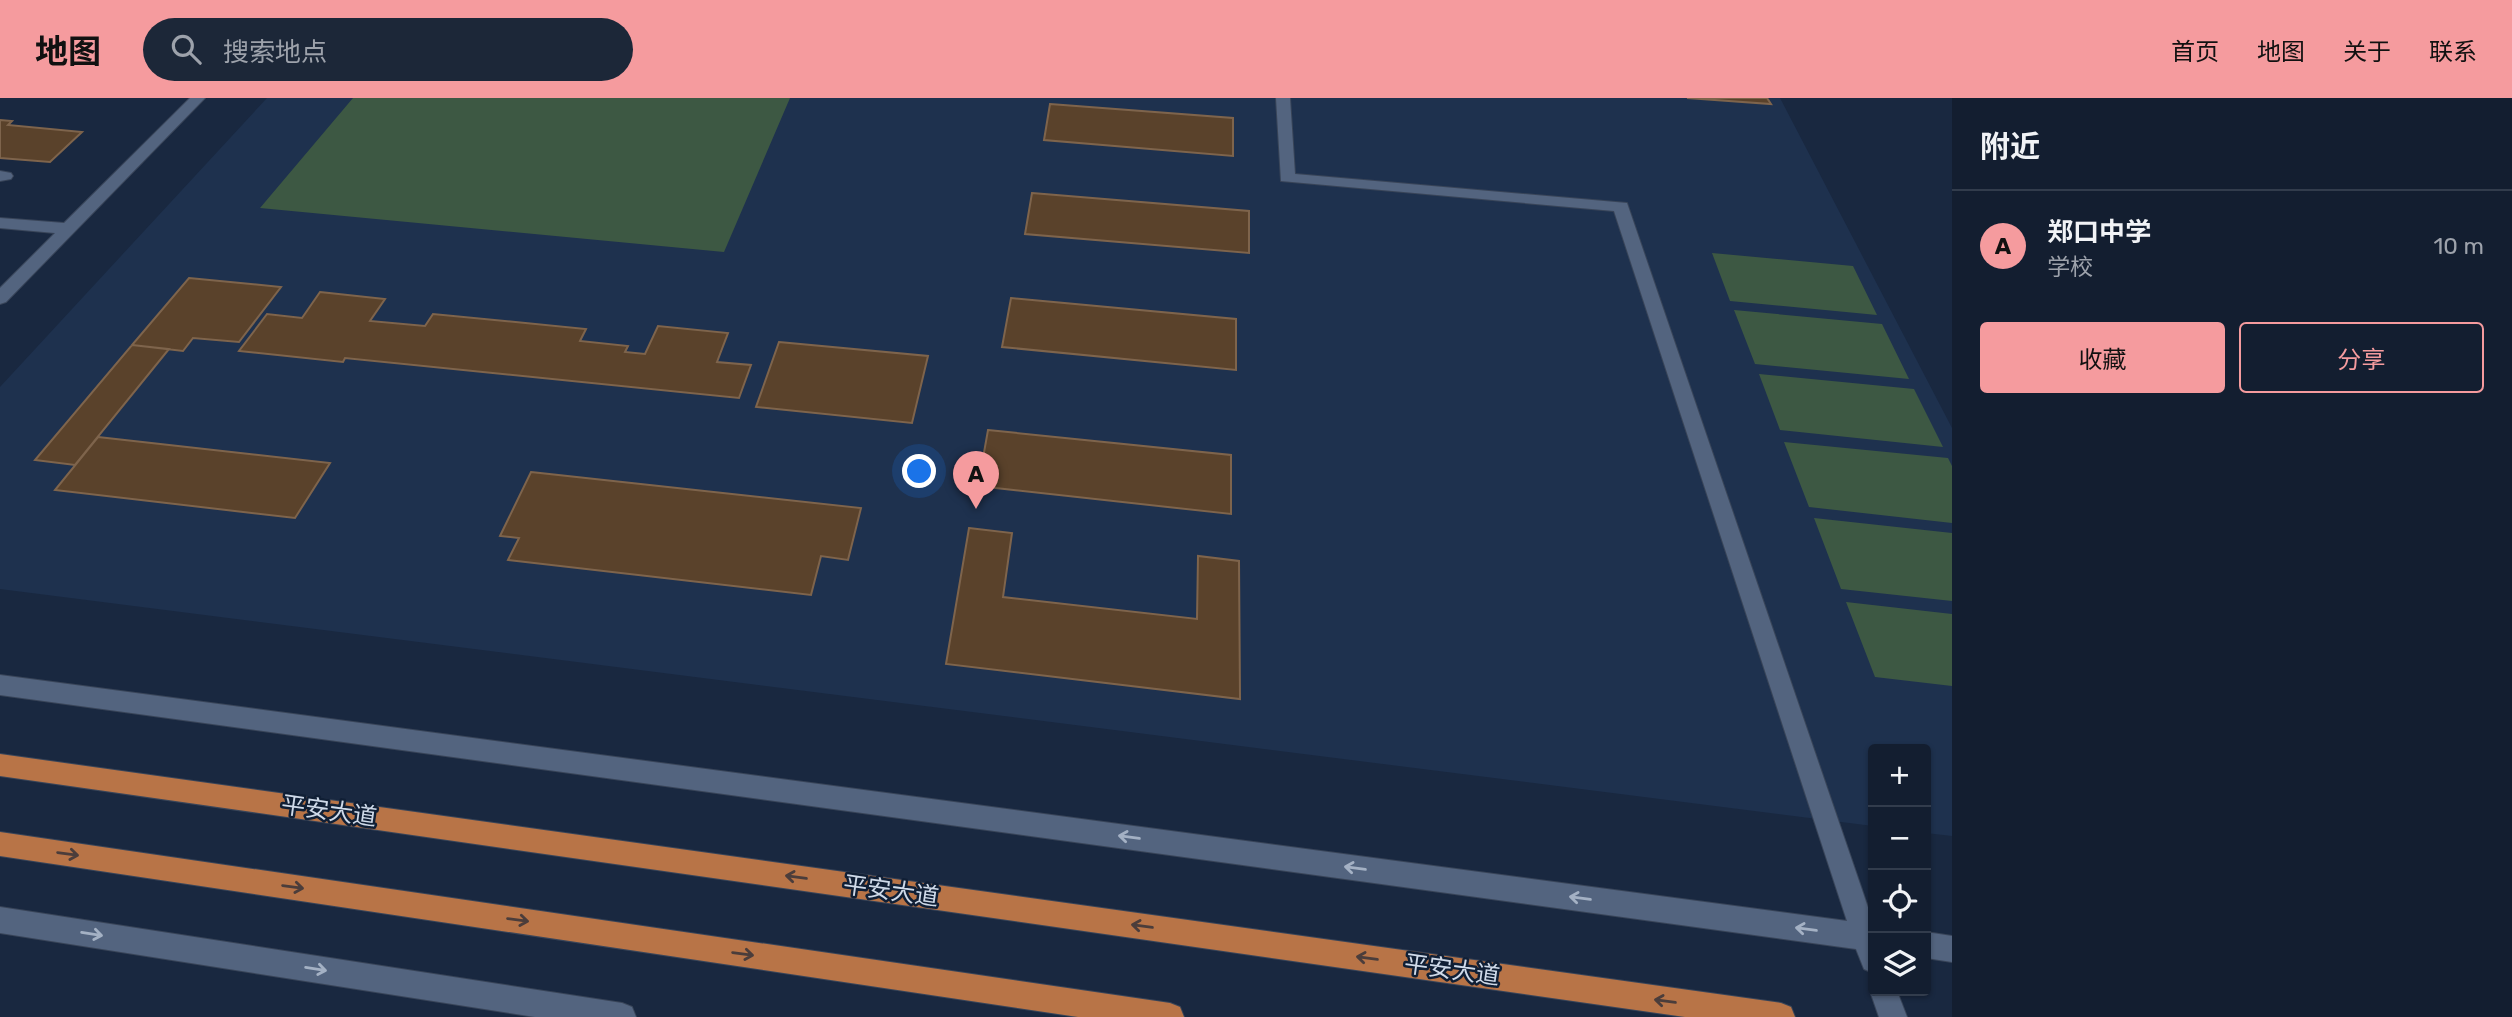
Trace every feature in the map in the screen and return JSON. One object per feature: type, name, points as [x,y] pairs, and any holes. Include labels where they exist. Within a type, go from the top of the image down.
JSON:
[{"type":"main road","name":"平安大道","points":[[0,765],[1782,1017]]},
{"type":"main road","points":[[0,844],[1170,1017]]},
{"type":"street","points":[[0,298],[198,98]]},
{"type":"street","points":[[1283,98],[1287,178],[1621,206],[1868,936]]},
{"type":"street","points":[[0,223],[68,229]]},
{"type":"street","points":[[0,685],[1868,945]]},
{"type":"street","points":[[0,920],[622,1017]]},
{"type":"street","points":[[1931,946],[1952,949]]},
{"type":"street","points":[[1886,996],[1893,1017]]},
{"type":"shaded area","points":[[267,98],[1780,98],[1952,428],[1952,836],[1931,834],[1931,744],[1868,744],[1868,825],[0,589],[0,387]]},
{"type":"green space","points":[[353,98],[790,98],[724,252],[260,208]]},
{"type":"green space","points":[[1712,253],[1853,266],[1877,315],[1730,301]]},
{"type":"green space","points":[[1734,310],[1882,324],[1909,379],[1755,364]]},
{"type":"green space","points":[[1759,374],[1914,389],[1943,447],[1780,430]]},
{"type":"green space","points":[[1784,442],[1948,458],[1952,466],[1952,523],[1809,507]]},
{"type":"green space","points":[[1814,518],[1952,533],[1952,601],[1841,589]]},
{"type":"green space","points":[[1846,602],[1952,614],[1952,686],[1875,677]]},
{"type":"building","points":[[1687,98],[1767,98],[1771,104]]},
{"type":"building","points":[[1050,104],[1233,118],[1233,156],[1044,140]]},
{"type":"building","points":[[0,120],[12,121],[8,125],[82,132],[50,162],[0,158]]},
{"type":"building","points":[[1032,193],[1249,211],[1249,253],[1025,234]]},
{"type":"building","points":[[189,278],[281,287],[239,342],[193,338],[183,351],[132,345]]},
{"type":"building","points":[[320,292],[385,299],[370,321],[425,326],[433,314],[586,329],[580,341],[628,346],[625,352],[645,354],[658,326],[728,333],[717,362],[751,365],[739,398],[345,358],[343,362],[239,351],[267,314],[302,318]]},
{"type":"building","points":[[1011,298],[1236,319],[1236,370],[1002,347]]},
{"type":"building","points":[[779,342],[928,356],[912,423],[756,407]]},
{"type":"building","points":[[132,345],[169,349],[75,465],[35,460]]},
{"type":"building","points":[[988,430],[1231,455],[1231,514],[978,486]]},
{"type":"building","points":[[98,437],[330,463],[295,518],[55,490]]},
{"type":"building","points":[[531,472],[861,508],[848,560],[821,556],[811,595],[508,560],[519,538],[500,536]]},
{"type":"building","points":[[969,528],[1012,533],[1003,597],[1197,619],[1198,556],[1239,561],[1240,699],[946,664]]},
{"type":"place","name":"郑口中学","points":[[976,509]]}]
